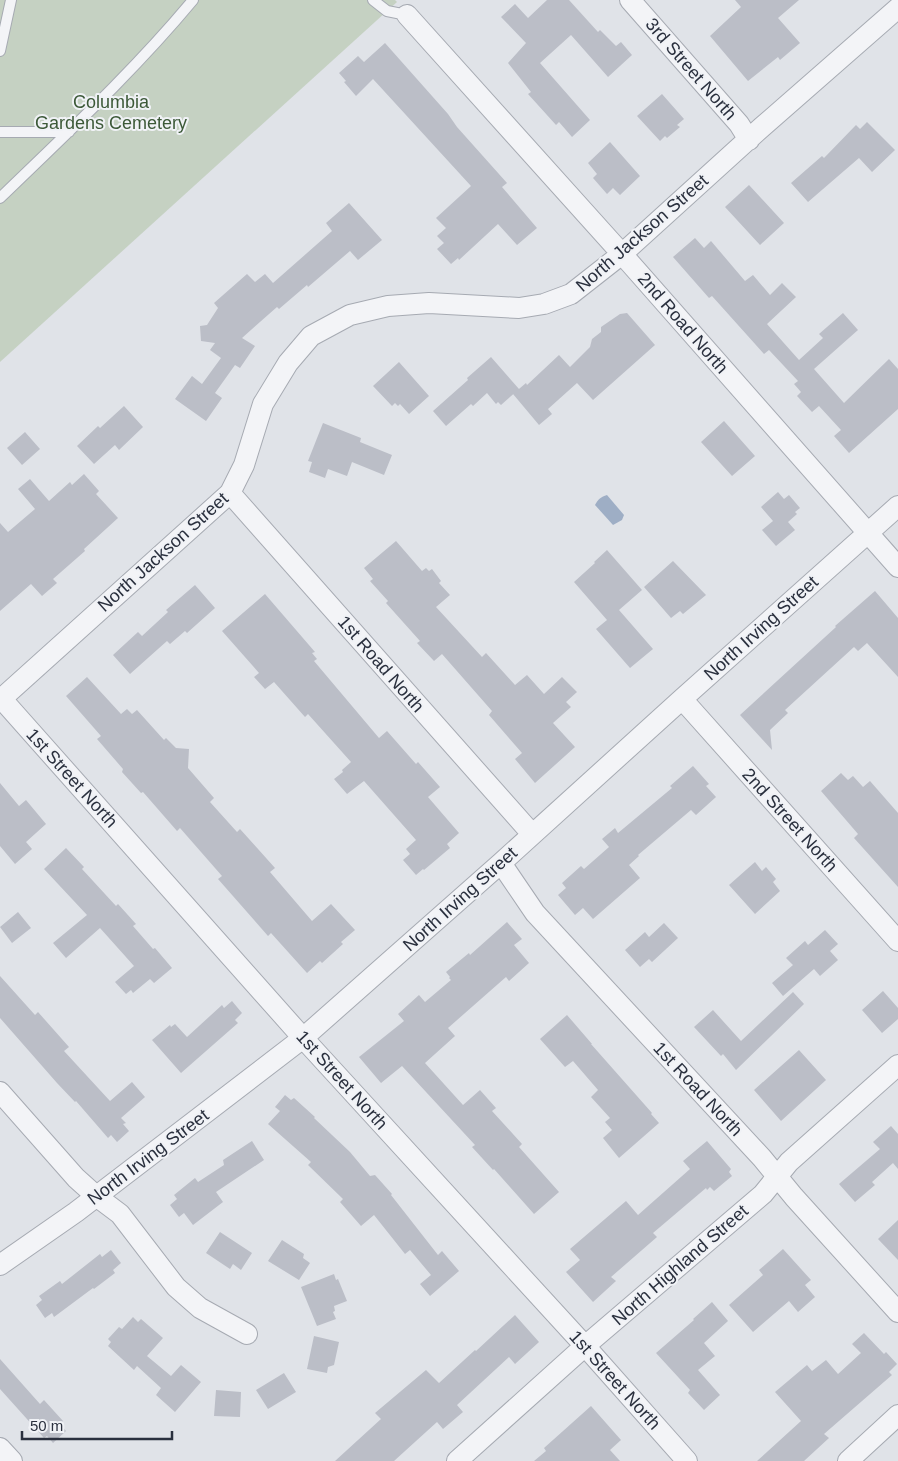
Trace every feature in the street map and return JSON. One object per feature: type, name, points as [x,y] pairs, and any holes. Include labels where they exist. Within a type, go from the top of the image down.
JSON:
[{"type":"street","name":"3rd Street North","points":[[630,0],[738,124],[749,140]]},
{"type":"street","name":"North Jackson Street","points":[[0,698],[230,493],[244,464],[263,404],[288,362],[312,336],[350,315],[388,306],[429,303],[519,308],[544,304],[571,294],[622,254],[898,8]]},
{"type":"street","name":"2nd Road North","points":[[407,15],[622,254],[898,567]]},
{"type":"street","name":"1st Road North","points":[[230,493],[532,834]]},
{"type":"street","name":"North Irving Street","points":[[0,1266],[96,1196],[303,1038],[501,863],[898,506]]},
{"type":"street","name":"1st Street North","points":[[0,698],[303,1038],[586,1346],[688,1461]]},
{"type":"street","name":"2nd Street North","points":[[682,699],[898,941]]},
{"type":"street","name":"1st Road North","points":[[501,863],[535,913],[762,1158],[794,1198],[898,1312]]},
{"type":"street","name":"North Highland Street","points":[[457,1461],[586,1346],[763,1194],[789,1162],[898,1064]]},
{"type":"street","points":[[0,1092],[76,1178],[120,1214],[176,1287],[200,1308],[247,1334]]},
{"type":"street","points":[[848,1461],[898,1415]]},
{"type":"street","points":[[0,1448],[12,1461]]},
{"type":"lane","points":[[0,51],[11,0]]},
{"type":"lane","points":[[0,198],[69,132],[162,38],[193,0]]},
{"type":"lane","points":[[374,0],[387,11],[407,15]]},
{"type":"lane","points":[[0,132],[69,132]]},
{"type":"green space","name":"Columbia Gardens Cemetery","points":[[0,0],[395,0],[397,2],[0,362]]},
{"type":"water","points":[[607,495],[624,515],[622,520],[613,525],[595,505],[600,498]]},
{"type":"building","points":[[547,0],[569,0],[598,32],[600,30],[616,46],[621,42],[632,55],[608,77],[571,35],[540,63],[590,120],[572,137],[559,122],[556,125],[528,94],[531,92],[508,63],[526,43],[501,17],[515,4],[528,18]]},
{"type":"building","points":[[735,0],[799,0],[778,18],[800,43],[780,60],[778,57],[748,81],[710,36],[741,7]]},
{"type":"building","points":[[385,43],[507,183],[502,187],[537,228],[517,245],[498,224],[459,260],[458,258],[451,264],[437,249],[444,243],[437,236],[446,228],[436,218],[471,186],[373,79],[356,96],[339,73],[358,56],[364,62]]},
{"type":"building","points":[[662,94],[684,119],[677,125],[680,127],[667,138],[665,136],[660,141],[637,116]]},
{"type":"building","points":[[867,122],[895,150],[872,172],[859,158],[808,202],[791,183],[822,156],[824,158],[856,125],[860,129]]},
{"type":"building","points":[[610,142],[640,176],[620,195],[613,188],[607,194],[593,178],[597,174],[588,163]]},
{"type":"building","points":[[749,185],[784,223],[760,245],[725,207]]},
{"type":"building","points":[[349,203],[382,240],[358,260],[350,251],[308,287],[307,285],[279,309],[277,307],[242,338],[255,346],[240,368],[235,365],[215,393],[222,398],[206,421],[175,399],[192,376],[202,384],[221,358],[210,350],[215,343],[201,341],[200,326],[207,325],[218,308],[214,303],[247,274],[255,282],[265,274],[273,283],[332,231],[326,223]]},
{"type":"building","points":[[695,238],[704,248],[711,241],[745,281],[753,275],[770,295],[782,283],[796,297],[767,324],[799,360],[823,338],[819,334],[843,313],[858,330],[814,369],[844,403],[889,359],[898,369],[898,409],[849,453],[834,436],[841,430],[819,406],[812,412],[797,396],[801,392],[794,384],[798,381],[769,350],[764,354],[712,296],[709,298],[673,257]]},
{"type":"building","points":[[627,313],[655,345],[593,400],[577,383],[548,409],[552,414],[539,425],[513,394],[526,383],[527,385],[559,355],[570,367],[590,347],[592,339],[601,332],[601,327],[620,314]]},
{"type":"building","points":[[491,357],[519,389],[501,405],[498,402],[496,404],[487,393],[446,426],[433,411]]},
{"type":"building","points":[[399,362],[429,396],[409,414],[400,404],[398,406],[395,403],[392,406],[373,386]]},
{"type":"building","points":[[124,406],[143,427],[119,450],[115,445],[94,464],[77,446],[98,426],[100,428]]},
{"type":"building","points":[[724,421],[755,456],[732,476],[701,442]]},
{"type":"building","points":[[323,423],[361,438],[360,442],[392,455],[384,475],[352,462],[347,476],[328,469],[325,478],[309,472],[312,462],[308,461]]},
{"type":"building","points":[[25,432],[40,449],[22,465],[7,448]]},
{"type":"building","points":[[84,474],[99,491],[96,494],[118,518],[53,579],[57,583],[42,596],[31,584],[0,611],[0,523],[8,532],[35,509],[18,489],[30,479],[49,501],[70,482],[72,485]]},
{"type":"building","points":[[778,492],[784,499],[789,495],[800,508],[795,512],[797,514],[788,522],[795,530],[776,546],[762,530],[773,521],[761,507]]},
{"type":"building","points":[[396,541],[422,571],[426,568],[429,571],[432,569],[441,581],[439,583],[450,595],[436,607],[482,657],[486,653],[515,685],[527,675],[544,694],[562,677],[577,692],[566,702],[571,707],[553,723],[575,747],[535,783],[515,759],[522,753],[489,715],[492,711],[442,654],[434,661],[417,643],[420,641],[386,603],[388,601],[370,581],[373,579],[364,568]]},
{"type":"building","points":[[607,550],[642,590],[619,610],[653,649],[630,668],[596,629],[607,620],[574,582]]},
{"type":"building","points":[[673,561],[706,595],[683,614],[680,611],[671,618],[644,587]]},
{"type":"building","points":[[195,585],[215,608],[187,633],[185,631],[170,644],[167,641],[130,674],[113,655],[138,632],[142,636],[168,612],[166,610]]},
{"type":"building","points":[[875,591],[898,618],[898,677],[867,643],[858,651],[854,647],[785,710],[788,713],[770,730],[772,750],[740,715]]},
{"type":"building","points":[[265,594],[315,652],[312,653],[317,659],[314,661],[379,738],[387,731],[416,764],[418,762],[440,787],[428,797],[459,833],[447,844],[450,848],[416,875],[403,860],[410,854],[406,849],[416,840],[364,781],[347,794],[334,779],[351,762],[308,714],[305,717],[274,682],[265,689],[254,677],[259,673],[222,631]]},
{"type":"building","points":[[87,677],[121,714],[127,709],[132,714],[137,710],[164,740],[166,738],[176,748],[189,749],[188,768],[214,798],[210,802],[237,832],[240,829],[275,868],[270,872],[312,921],[331,904],[355,930],[322,963],[320,961],[307,973],[271,933],[268,936],[218,879],[222,876],[180,828],[177,831],[143,792],[141,793],[122,772],[123,769],[97,739],[101,736],[66,696]]},
{"type":"building","points":[[693,766],[709,784],[706,786],[716,797],[696,815],[691,810],[638,855],[629,865],[640,878],[593,919],[583,908],[575,915],[558,895],[566,888],[562,883],[581,866],[584,869],[609,847],[602,839],[615,828],[618,833],[672,788],[670,786]]},
{"type":"building","points":[[841,773],[848,780],[853,776],[863,787],[870,781],[898,813],[898,887],[854,838],[858,834],[821,791]]},
{"type":"building","points":[[0,783],[19,806],[26,800],[46,824],[26,842],[32,849],[15,864],[0,846]]},
{"type":"building","points":[[66,848],[84,867],[82,869],[116,906],[118,904],[136,924],[133,926],[172,968],[154,983],[150,979],[133,993],[131,990],[126,994],[115,982],[134,966],[100,928],[66,958],[53,943],[87,915],[44,869]]},
{"type":"building","points":[[755,862],[762,871],[766,867],[776,879],[773,882],[780,891],[755,914],[729,885]]},
{"type":"building","points":[[18,912],[31,928],[12,943],[0,927]]},
{"type":"building","points":[[507,922],[522,939],[514,945],[529,963],[509,981],[506,977],[448,1028],[455,1036],[425,1063],[463,1105],[480,1090],[496,1108],[492,1111],[522,1144],[519,1147],[559,1192],[534,1214],[472,1147],[475,1145],[402,1066],[381,1083],[359,1057],[404,1021],[398,1014],[419,995],[425,1002],[451,980],[446,972],[469,953],[470,955]]},
{"type":"building","points":[[664,923],[678,938],[652,962],[649,959],[640,967],[625,950],[645,932],[649,937]]},
{"type":"building","points":[[825,930],[838,944],[830,951],[838,960],[820,976],[814,969],[783,996],[772,983],[793,965],[786,958],[805,941],[808,945]]},
{"type":"building","points":[[0,976],[35,1015],[38,1012],[69,1047],[64,1051],[110,1101],[132,1082],[145,1097],[121,1118],[126,1123],[123,1124],[129,1131],[117,1142],[111,1135],[108,1138],[0,1018]]},
{"type":"building","points":[[883,991],[898,1008],[898,1019],[882,1033],[862,1010]]},
{"type":"building","points":[[793,992],[804,1004],[736,1070],[723,1054],[721,1056],[694,1027],[713,1010],[741,1041]]},
{"type":"building","points":[[232,1001],[242,1013],[235,1020],[238,1023],[181,1073],[152,1040],[170,1025],[171,1027],[175,1024],[187,1037],[222,1005],[224,1008]]},
{"type":"building","points":[[567,1015],[659,1123],[619,1158],[603,1138],[612,1130],[605,1122],[610,1118],[591,1097],[598,1090],[573,1061],[565,1067],[540,1039]]},
{"type":"building","points":[[799,1050],[826,1080],[781,1121],[754,1090]]},
{"type":"building","points":[[285,1095],[291,1100],[294,1098],[315,1117],[350,1152],[370,1176],[375,1175],[392,1194],[438,1255],[442,1251],[459,1271],[430,1296],[420,1284],[431,1275],[410,1250],[405,1254],[374,1215],[361,1226],[340,1202],[343,1199],[308,1165],[311,1162],[268,1124],[280,1111],[275,1107]]},
{"type":"building","points":[[891,1126],[898,1134],[898,1169],[893,1163],[872,1182],[875,1185],[855,1202],[839,1184],[880,1149],[873,1142]]},
{"type":"building","points":[[252,1141],[264,1160],[216,1192],[223,1202],[193,1225],[184,1213],[179,1217],[170,1205],[177,1199],[174,1195],[195,1178],[198,1182],[224,1165],[223,1160]]},
{"type":"building","points":[[707,1141],[731,1169],[729,1172],[732,1176],[714,1191],[710,1187],[707,1190],[706,1188],[653,1233],[657,1237],[611,1277],[616,1281],[593,1302],[566,1272],[580,1260],[570,1249],[626,1201],[638,1215],[690,1169],[683,1161]]},
{"type":"building","points":[[898,1220],[898,1260],[878,1239]]},
{"type":"building","points":[[220,1232],[252,1253],[241,1270],[233,1264],[230,1269],[206,1253]]},
{"type":"building","points":[[282,1240],[304,1254],[303,1258],[310,1263],[299,1280],[268,1261]]},
{"type":"building","points":[[783,1249],[811,1280],[805,1285],[815,1297],[798,1312],[789,1301],[753,1332],[729,1305],[763,1275],[759,1270]]},
{"type":"building","points":[[111,1250],[121,1263],[113,1270],[115,1273],[54,1317],[52,1313],[45,1318],[36,1305],[42,1300],[39,1296],[60,1281],[62,1284],[100,1254],[102,1257]]},
{"type":"building","points":[[334,1274],[347,1301],[334,1306],[335,1311],[333,1312],[336,1319],[317,1326],[301,1287]]},
{"type":"building","points":[[712,1302],[728,1321],[704,1343],[715,1356],[698,1370],[720,1395],[704,1410],[688,1393],[690,1390],[656,1353]]},
{"type":"building","points":[[515,1315],[539,1342],[515,1364],[509,1357],[457,1405],[463,1412],[443,1429],[437,1422],[394,1461],[335,1461],[381,1419],[375,1413],[426,1370],[439,1383]]},
{"type":"building","points":[[133,1317],[138,1322],[141,1319],[163,1338],[147,1356],[171,1376],[181,1365],[201,1382],[175,1412],[156,1395],[161,1388],[137,1366],[134,1370],[108,1346],[111,1342],[108,1339],[119,1327],[122,1329]]},
{"type":"building","points":[[864,1333],[884,1354],[886,1352],[897,1364],[889,1372],[892,1375],[824,1434],[829,1438],[804,1461],[757,1461],[801,1421],[775,1392],[807,1365],[812,1371],[826,1360],[838,1374],[861,1353],[852,1344]]},
{"type":"building","points":[[314,1336],[339,1342],[334,1365],[328,1367],[327,1373],[307,1369]]},
{"type":"building","points":[[0,1359],[40,1404],[44,1400],[63,1421],[60,1424],[66,1431],[53,1443],[47,1436],[44,1438],[0,1389]]},
{"type":"building","points":[[284,1373],[296,1392],[268,1409],[256,1390]]},
{"type":"building","points":[[216,1390],[241,1392],[240,1417],[214,1416]]},
{"type":"building","points":[[591,1406],[621,1440],[610,1450],[620,1461],[534,1461],[546,1451],[544,1448]]}]
